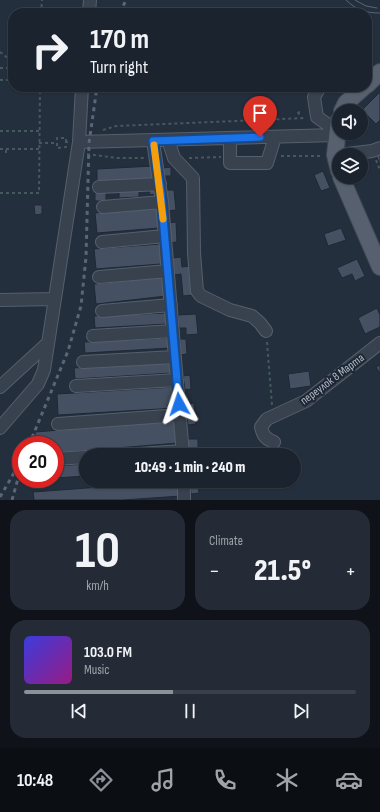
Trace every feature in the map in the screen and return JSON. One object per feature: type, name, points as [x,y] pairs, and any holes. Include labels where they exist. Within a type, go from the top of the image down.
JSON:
[{"type":"main road","points":[[372,79],[380,72]]},
{"type":"main road","points":[[346,104],[358,92]]},
{"type":"main road","points":[[345,184],[380,267]]},
{"type":"street","points":[[0,428],[38,384],[44,370],[79,147],[82,92]]},
{"type":"street","points":[[317,92],[314,97],[317,118],[332,126]]},
{"type":"street","points":[[79,147],[168,140],[275,137],[332,130]]},
{"type":"street","points":[[230,138],[230,163],[267,163],[275,137]]},
{"type":"street","points":[[168,140],[174,158],[193,178],[194,253],[197,291],[201,296],[230,310],[252,316],[266,331]]},
{"type":"street","points":[[153,141],[162,202],[182,448]]},
{"type":"street","points":[[368,151],[380,148]]},
{"type":"street","points":[[160,184],[105,187],[107,207],[162,202]]},
{"type":"street","points":[[144,185],[146,203]]},
{"type":"street","points":[[102,242],[165,236]]},
{"type":"street","points":[[99,277],[168,271]]},
{"type":"street","points":[[0,300],[55,299]]},
{"type":"street","points":[[102,311],[171,305]]},
{"type":"street","points":[[93,336],[173,331]]},
{"type":"street","points":[[0,387],[48,343]]},
{"type":"street","name":"переулок 8 Марта","points":[[274,442],[266,439],[262,434],[261,427],[267,419],[306,401],[380,343]]},
{"type":"street","points":[[83,362],[175,357]]},
{"type":"street","points":[[76,386],[177,380]]},
{"type":"street","points":[[58,424],[180,416]]},
{"type":"street","points":[[64,459],[79,458]]},
{"type":"street","points":[[181,500],[183,488]]},
{"type":"path","points":[[0,52],[8,58]]},
{"type":"path","points":[[0,193],[39,193],[40,92]]},
{"type":"path","points":[[100,130],[116,126],[317,118]]},
{"type":"path","points":[[0,131],[39,131]]},
{"type":"path","points":[[57,138],[66,138],[66,147],[57,148],[57,143],[57,138]]},
{"type":"path","points":[[66,142],[117,158],[156,158]]},
{"type":"path","points":[[39,143],[57,143]]},
{"type":"path","points":[[0,149],[39,149]]},
{"type":"path","points":[[6,149],[6,156]]},
{"type":"path","points":[[270,156],[332,155]]},
{"type":"path","points":[[174,158],[230,156]]},
{"type":"path","points":[[266,331],[273,416]]},
{"type":"building","points":[[380,92],[380,120],[376,124],[368,116],[368,104]]},
{"type":"building","points":[[300,110],[301,114],[298,116],[296,112]]},
{"type":"building","points":[[380,151],[380,165],[375,153]]},
{"type":"building","points":[[154,166],[155,179],[97,182],[97,169]]},
{"type":"building","points":[[171,167],[171,176],[164,176],[163,168]]},
{"type":"building","points":[[323,171],[330,188],[321,191],[314,175]]},
{"type":"building","points":[[155,189],[156,194],[150,195],[149,190]]},
{"type":"building","points":[[95,190],[106,190],[106,201],[95,201]]},
{"type":"building","points":[[139,190],[139,197],[119,198],[119,191]]},
{"type":"building","points":[[165,190],[174,190],[176,210],[167,211]]},
{"type":"building","points":[[34,205],[42,205],[42,214],[35,215]]},
{"type":"building","points":[[158,207],[159,228],[97,233],[95,213]]},
{"type":"building","points":[[176,222],[177,242],[169,243],[168,223]]},
{"type":"building","points":[[341,228],[346,240],[328,246],[324,234]]},
{"type":"building","points":[[160,244],[161,264],[96,269],[94,249]]},
{"type":"building","points":[[181,257],[182,267],[190,266],[193,295],[183,296],[181,274],[174,275],[172,258]]},
{"type":"building","points":[[357,259],[365,276],[355,281],[352,274],[342,278],[337,268]]},
{"type":"building","points":[[164,277],[166,296],[96,304],[94,284]]},
{"type":"building","points":[[377,308],[380,315],[380,327],[365,334],[358,318]]},
{"type":"building","points":[[167,313],[167,324],[95,328],[94,316]]},
{"type":"building","points":[[196,314],[198,334],[186,335],[186,328],[179,328],[178,315]]},
{"type":"building","points":[[169,338],[170,348],[85,353],[84,342]]},
{"type":"building","points":[[180,339],[186,339],[187,354],[180,355]]},
{"type":"building","points":[[172,362],[172,373],[75,379],[74,368]]},
{"type":"building","points":[[380,365],[380,374],[376,367]]},
{"type":"building","points":[[309,371],[311,386],[290,389],[288,374]]},
{"type":"building","points":[[190,375],[191,389],[185,390],[183,376]]},
{"type":"building","points":[[174,387],[176,408],[58,415],[57,394]]},
{"type":"building","points":[[194,403],[196,424],[188,425],[185,404]]},
{"type":"building","points":[[176,421],[178,443],[116,448],[79,448],[79,451],[64,452],[64,436],[35,436],[35,432]]},
{"type":"building","points":[[188,439],[198,439],[198,448],[188,448]]},
{"type":"building","points":[[79,464],[79,476],[64,477],[64,465]]},
{"type":"building","points":[[87,488],[180,488],[181,496],[123,500],[34,500],[33,492]]},
{"type":"building","points":[[191,488],[199,488],[199,493],[191,494]]},
{"type":"tram line","points":[[346,0],[358,8]]},
{"type":"tram line","points":[[355,0],[366,6],[377,8]]},
{"type":"tram line","points":[[372,12],[380,13]]},
{"type":"railway","points":[[122,8],[126,0]]},
{"type":"railway","points":[[33,436],[68,351],[81,306],[86,257],[89,143],[96,92]]},
{"type":"railway","points":[[0,497],[12,476]]},
{"type":"railway","points":[[12,500],[15,488]]},
{"type":"slow traffic","points":[[154,145],[160,184],[163,219]]},
{"type":"route","points":[[179,404],[161,193],[153,141],[260,137]]}]
